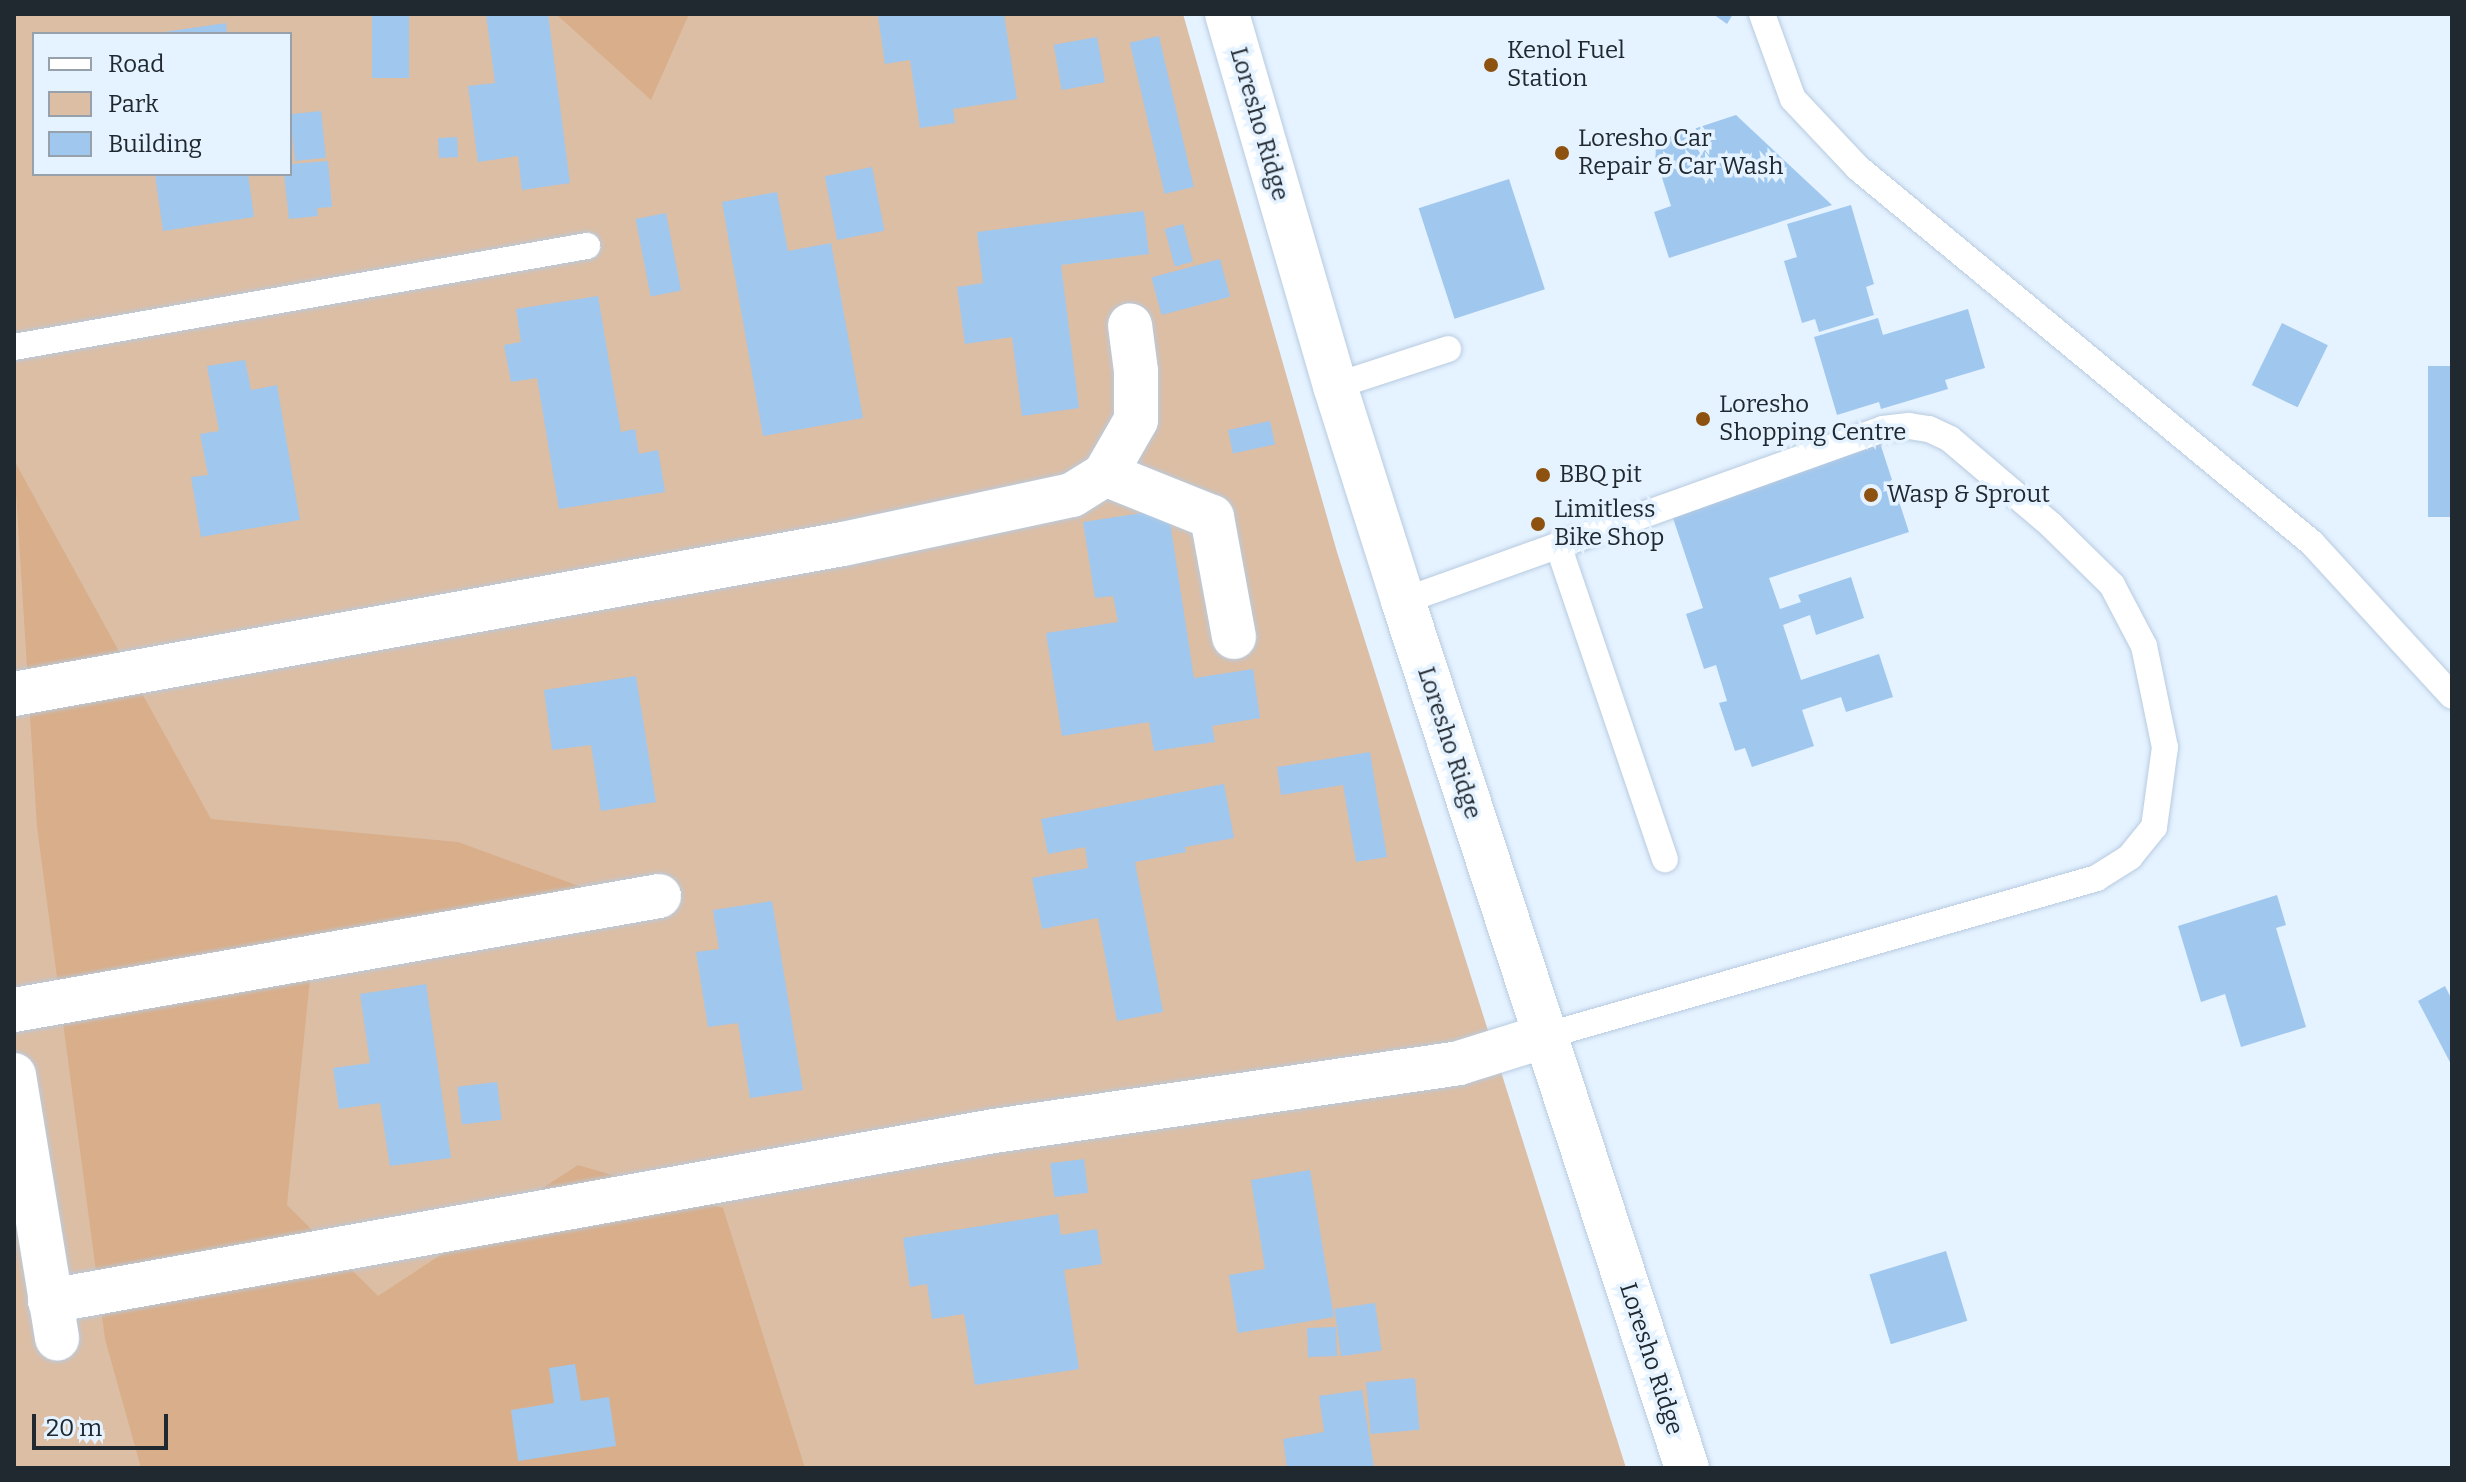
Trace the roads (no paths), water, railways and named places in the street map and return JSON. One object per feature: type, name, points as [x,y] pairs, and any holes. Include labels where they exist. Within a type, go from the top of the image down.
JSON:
[{"type":"street","name":"Loresho Ridge","points":[[1227,14],[1335,386],[1403,601],[1687,1468]]},
{"type":"street","points":[[14,694],[843,544],[1072,495],[1105,474],[1136,420],[1136,371],[1130,325]]},
{"type":"street","points":[[1105,474],[1212,517],[1234,637]]},
{"type":"street","points":[[14,1010],[659,896]]},
{"type":"street","points":[[14,1075],[53,1320],[994,1131],[1459,1063],[1545,1036]]},
{"type":"lane","points":[[1762,14],[1793,99],[1858,168],[2312,543],[2452,696]]},
{"type":"lane","points":[[14,347],[587,246]]},
{"type":"lane","points":[[1335,386],[1448,349]]},
{"type":"lane","points":[[1403,601],[1883,429],[1929,429],[1950,439],[1995,477],[2112,585],[2144,646],[2165,747],[2154,827],[2130,857],[2097,878],[1545,1036]]},
{"type":"lane","points":[[1558,545],[1665,859]]},
{"type":"place","name":"Kenol Fuel Station","points":[[1491,65]]},
{"type":"place","name":"Loresho Car Repair & Car Wash","points":[[1562,153]]},
{"type":"place","name":"Loresho Shopping Centre","points":[[1703,419]]},
{"type":"place","name":"BBQ pit","points":[[1543,475]]},
{"type":"place","name":"Wasp & Sprout","points":[[1871,495]]},
{"type":"place","name":"Limitless Bike Shop","points":[[1538,524]]}]
